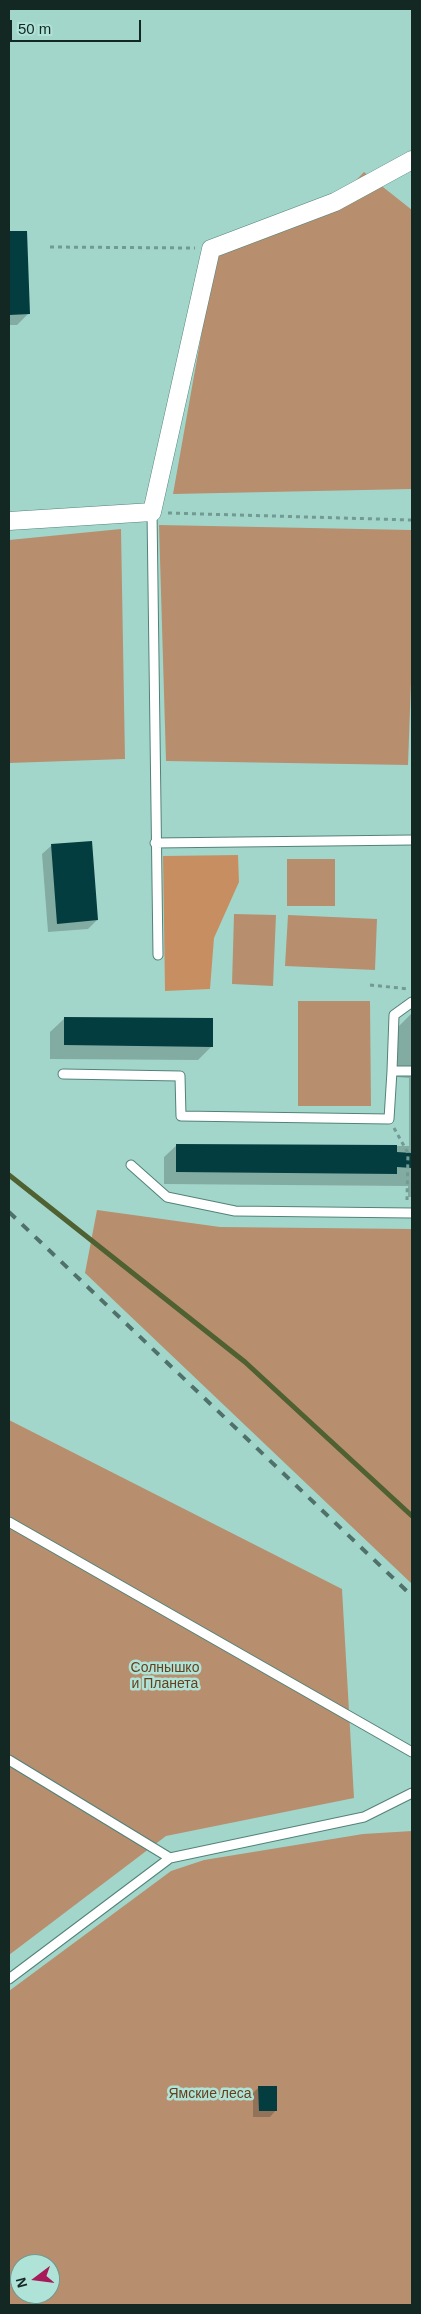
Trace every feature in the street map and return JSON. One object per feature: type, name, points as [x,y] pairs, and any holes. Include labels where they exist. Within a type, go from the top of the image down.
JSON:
[{"type":"street","points":[[9,521],[152,512],[211,249],[335,202],[412,160]]},
{"type":"lane","points":[[152,512],[158,955]]},
{"type":"lane","points":[[155,843],[412,840]]},
{"type":"lane","points":[[63,1074],[180,1076],[181,1116],[388,1119],[394,1015],[412,1002]]},
{"type":"lane","points":[[392,1071],[412,1072]]},
{"type":"lane","points":[[131,1165],[167,1197],[235,1211],[409,1213]]},
{"type":"lane","points":[[9,1522],[412,1752]]},
{"type":"lane","points":[[9,1760],[170,1858]]},
{"type":"lane","points":[[9,1979],[170,1858],[364,1817],[412,1793]]},
{"type":"path","points":[[50,247],[211,249]]},
{"type":"path","points":[[152,512],[412,520]]},
{"type":"path","points":[[370,985],[412,989]]},
{"type":"path","points":[[388,1119],[408,1153],[409,1213]]},
{"type":"green space","points":[[364,172],[412,210],[412,489],[173,494],[216,252],[335,202]]},
{"type":"green space","points":[[159,525],[412,530],[412,655],[408,765],[166,761]]},
{"type":"green space","points":[[121,529],[125,759],[9,763],[9,540]]},
{"type":"green space","points":[[287,859],[335,859],[335,906],[287,906]]},
{"type":"green space","points":[[234,914],[276,915],[273,986],[232,984]]},
{"type":"green space","points":[[288,915],[377,919],[375,970],[285,966]]},
{"type":"green space","points":[[298,1001],[370,1001],[371,1106],[298,1106]]},
{"type":"green space","points":[[97,1210],[220,1227],[412,1229],[412,1584],[85,1273]]},
{"type":"green space","name":"Солнышко и Планета","points":[[9,1420],[342,1589],[354,1798],[166,1836],[9,1955]]},
{"type":"green space","name":"Ямские леса","points":[[412,1831],[412,2305],[9,2305],[9,1991],[171,1871],[204,1860],[363,1834]]},
{"type":"shaded area","points":[[238,855],[239,882],[214,938],[210,989],[165,991],[163,856]]},
{"type":"building","points":[[9,231],[27,231],[30,314],[9,315]]},
{"type":"building","points":[[92,841],[98,920],[57,924],[51,844]]},
{"type":"building","points":[[64,1017],[213,1018],[213,1047],[64,1045]]},
{"type":"building","points":[[176,1144],[397,1145],[397,1152],[412,1153],[412,1168],[397,1167],[397,1174],[176,1172]]},
{"type":"building","points":[[258,2086],[277,2086],[277,2111],[259,2111]]},
{"type":"waterway","points":[[9,1175],[245,1362],[412,1516]]},
{"type":"railway","points":[[9,1212],[412,1596]]}]
